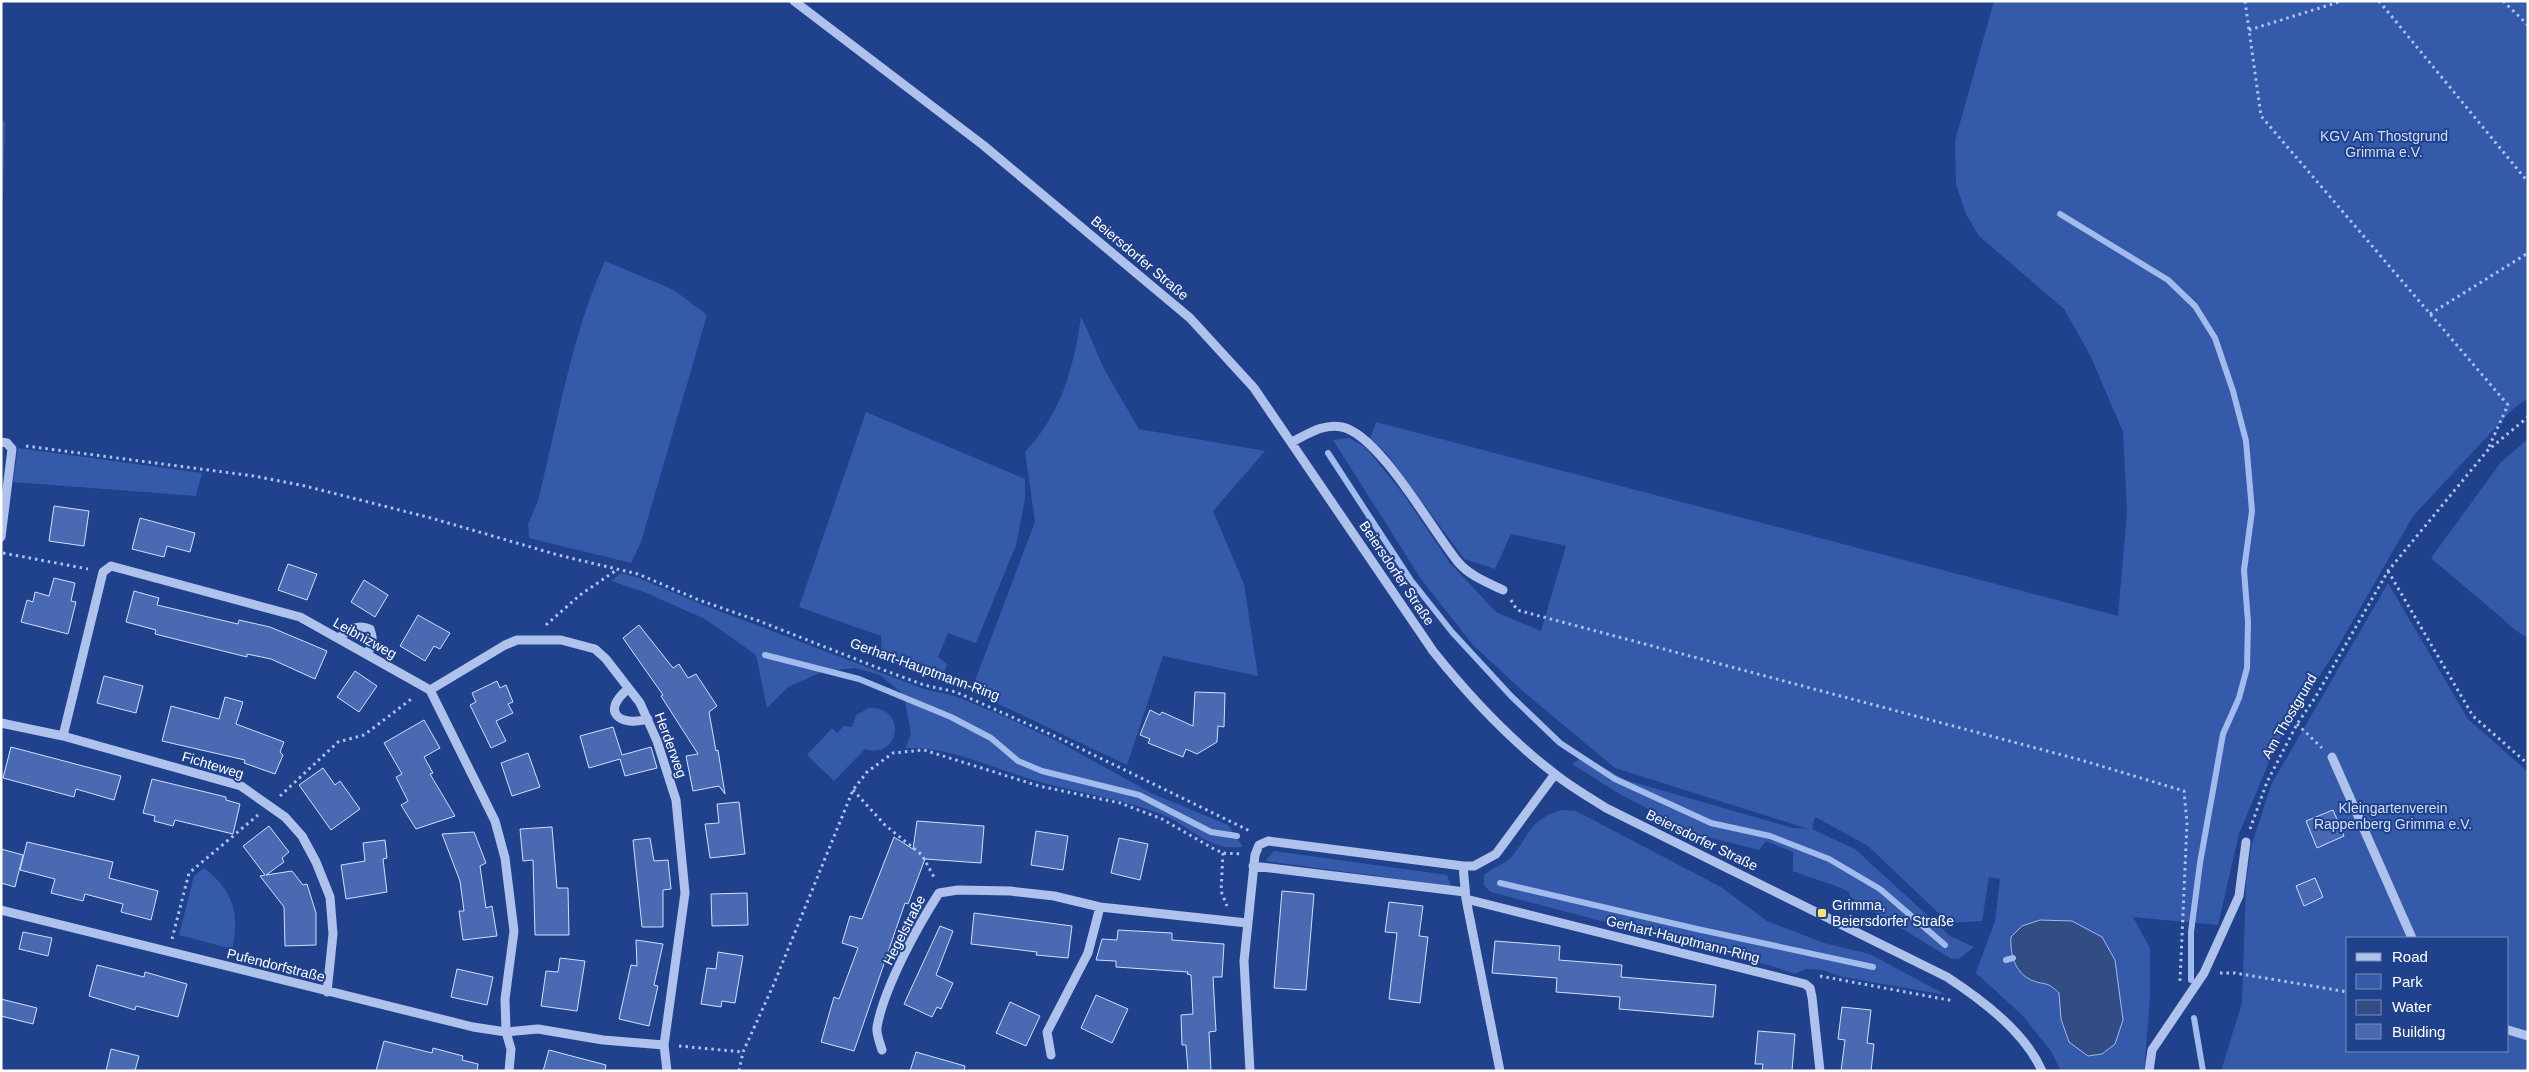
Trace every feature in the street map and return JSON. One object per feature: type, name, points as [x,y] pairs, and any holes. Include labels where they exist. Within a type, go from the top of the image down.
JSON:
[{"type":"street","name":"Beiersdorfer Straße","points":[[794,1],[983,145],[1190,318],[1254,388],[1438,658],[1476,704],[1554,774],[1606,808],[1947,977],[1991,1009],[2007,1024],[2039,1063],[2042,1071]]},
{"type":"street","points":[[1292,442],[1320,428],[1343,427],[1366,441],[1408,492],[1459,563],[1476,578],[1503,590]]},
{"type":"street","points":[[1,538],[12,449],[4,443]]},
{"type":"street","name":"Leibnizweg","points":[[103,572],[112,566],[300,617],[430,690]]},
{"type":"street","points":[[63,736],[103,572]]},
{"type":"street","points":[[338,638],[356,626],[370,629],[373,644],[367,654]]},
{"type":"street","name":"Herderweg","points":[[430,690],[505,644],[517,640],[537,639],[569,641],[595,649],[606,659],[648,719],[676,800],[686,894],[664,1045],[667,1071]]},
{"type":"street","points":[[628,689],[616,700],[615,712],[626,721],[637,722],[648,719]]},
{"type":"street","points":[[430,690],[494,822],[505,858],[514,932],[505,1000],[506,1032],[511,1049],[509,1071]]},
{"type":"street","name":"Fichteweg","points":[[1,722],[63,736],[241,786],[285,818],[302,836],[330,897],[333,934],[327,992]]},
{"type":"street","points":[[2332,757],[2412,937]]},
{"type":"street","points":[[1250,1071],[1244,962],[1253,866],[1259,845],[1268,841],[1474,866],[1496,854],[1554,774]]},
{"type":"street","points":[[2149,1071],[2152,1050],[2184,1006],[2204,973],[2239,896],[2246,842]]},
{"type":"street","name":"Gerhart-Hauptmann-Ring","points":[[1253,866],[1466,895],[1805,984]]},
{"type":"street","points":[[1463,866],[1466,895],[1500,1071]]},
{"type":"street","name":"Hegelstraße","points":[[882,1050],[877,1029],[890,988],[924,916],[939,893],[958,890],[1010,891],[1054,896],[1100,907],[1247,923]]},
{"type":"street","points":[[1051,1055],[1047,1032],[1088,953],[1100,907]]},
{"type":"street","name":"Pufendorfstraße","points":[[1,910],[327,992],[473,1027],[506,1032]]},
{"type":"street","points":[[1805,984],[1810,988],[1812,997],[1820,1071]]},
{"type":"street","points":[[506,1032],[538,1029],[603,1040],[664,1045]]},
{"type":"street","points":[[2509,1030],[2528,1036]]},
{"type":"path","points":[[2246,1],[2261,116],[2508,405],[2487,451]]},
{"type":"path","points":[[2249,30],[2342,1]]},
{"type":"path","points":[[2379,1],[2528,182]]},
{"type":"path","points":[[2504,1],[2528,25]]},
{"type":"path","points":[[2430,314],[2528,253]]},
{"type":"path","name":"Am Thostgrund","points":[[2246,842],[2267,782],[2298,724],[2388,572],[2487,451],[2528,417]]},
{"type":"path","name":"Gerhart-Hauptmann-Ring","points":[[4,443],[237,474],[305,486],[431,518],[558,555],[638,574],[699,600],[759,621],[915,682],[956,692],[1059,738],[1123,771],[1225,817],[1268,841]]},
{"type":"path","points":[[1,552],[103,572]]},
{"type":"path","points":[[537,639],[543,628],[580,595],[618,569]]},
{"type":"path","points":[[2388,572],[2474,716],[2528,764]]},
{"type":"path","points":[[1503,590],[1517,610],[2072,758],[2184,791],[2187,822],[2180,983],[2184,1006]]},
{"type":"path","points":[[2298,724],[2332,757]]},
{"type":"path","points":[[739,1071],[743,1052],[788,949],[853,790],[867,772],[894,754],[924,750],[1039,786],[1120,803],[1162,819],[1223,853],[1255,855]]},
{"type":"path","points":[[853,790],[885,826],[922,856],[934,876],[939,893]]},
{"type":"path","points":[[1223,853],[1221,891],[1231,922]]},
{"type":"path","points":[[2204,973],[2235,973],[2346,992]]},
{"type":"path","points":[[1805,984],[1813,977],[1823,976],[1964,1003]]},
{"type":"path","points":[[664,1045],[743,1052]]},
{"type":"green space","name":"KGV Am Thostgrund Grimma e.V.","points":[[1994,1],[2528,1],[2528,398],[2513,409],[2413,516],[2339,645],[2276,745],[2239,834],[2218,925],[2133,917],[2150,948],[2150,998],[2144,1071],[2061,1071],[2051,1051],[2022,1015],[1976,973],[1995,921],[2000,879],[1989,877],[1982,921],[1949,923],[1868,846],[1815,817],[1812,829],[1855,849],[1950,936],[1974,947],[1959,959],[1950,958],[1850,897],[1849,892],[1793,871],[1793,852],[1766,841],[1759,850],[1696,834],[1618,793],[1572,764],[1584,756],[1626,780],[1793,828],[1809,829],[1615,768],[1525,693],[1473,645],[1421,579],[1333,440],[1349,438],[1365,447],[1402,492],[1450,563],[1496,612],[1541,631],[1566,546],[1511,534],[1495,569],[1464,559],[1387,454],[1370,438],[1376,422],[2118,616],[2127,512],[2123,432],[2090,355],[2064,309],[1979,236],[1966,214],[1956,184],[1955,141]]},
{"type":"green space","points":[[1,116],[5,123],[1,262]]},
{"type":"green space","points":[[605,261],[674,290],[707,315],[641,542],[631,563],[529,538],[528,524],[538,501],[574,349],[593,290]]},
{"type":"green space","points":[[1081,316],[1104,369],[1139,429],[1265,451],[1213,511],[1244,584],[1258,676],[1163,656],[1127,765],[971,691],[1035,522],[1025,452],[1048,422],[1064,389],[1070,372]]},
{"type":"green space","points":[[866,412],[1025,479],[1025,499],[1016,545],[976,643],[948,633],[938,657],[947,664],[944,675],[927,676],[904,668],[882,656],[881,636],[799,607]]},
{"type":"green space","points":[[2528,439],[2528,638],[2518,632],[2431,558],[2501,462]]},
{"type":"green space","points":[[18,448],[202,473],[196,496],[13,482]]},
{"type":"green space","points":[[621,573],[639,578],[698,603],[924,689],[955,696],[1008,718],[1059,742],[1151,793],[1228,825],[1243,847],[1226,847],[1213,843],[1169,817],[1131,804],[1040,782],[957,755],[922,748],[905,748],[911,734],[904,695],[880,675],[855,668],[822,672],[788,687],[767,708],[756,655],[705,619],[644,592],[611,581]]},
{"type":"green space","name":"Kleingartenverein Rappenberg Grimma e.V.","points":[[2388,583],[2468,719],[2528,772],[2528,1071],[2221,1071],[2242,1003],[2246,883],[2251,847],[2271,785]]},
{"type":"green space","points":[[869,708],[881,710],[890,715],[894,723],[895,732],[892,740],[886,747],[877,750],[865,749],[834,781],[807,755],[832,728],[837,733],[844,726],[852,727],[856,715]]},
{"type":"green space","points":[[1563,810],[1576,811],[1721,887],[1767,921],[1824,943],[1870,954],[1946,995],[1843,977],[1823,970],[1806,969],[1795,974],[1772,966],[1491,892],[1484,886],[1484,875],[1510,858],[1538,822],[1544,817]]},
{"type":"green space","points":[[1274,851],[1447,875],[1451,886],[1265,861]]},
{"type":"green space","points":[[204,868],[222,885],[232,903],[235,924],[232,949],[179,935],[194,876]]},
{"type":"water","points":[[2040,920],[2072,921],[2102,937],[2115,960],[2123,1020],[2115,1044],[2102,1054],[2088,1056],[2069,1042],[2061,1019],[2059,993],[2048,985],[2025,977],[2014,962],[2011,937],[2022,926]]},
{"type":"building","points":[[54,506],[89,511],[84,546],[49,541]]},
{"type":"building","points":[[140,518],[195,533],[190,552],[167,546],[164,557],[132,549]]},
{"type":"building","points":[[288,564],[317,574],[307,600],[278,590]]},
{"type":"building","points":[[54,578],[75,583],[71,601],[76,602],[68,634],[21,622],[27,600],[33,602],[35,592],[49,596]]},
{"type":"building","points":[[364,580],[388,595],[375,617],[351,602]]},
{"type":"building","points":[[134,591],[159,598],[157,605],[238,624],[239,620],[270,627],[327,651],[315,679],[271,659],[247,654],[247,657],[155,634],[156,630],[126,622]]},
{"type":"building","points":[[418,615],[450,633],[440,649],[434,646],[425,661],[400,646]]},
{"type":"building","points":[[639,625],[673,668],[679,664],[688,678],[696,674],[717,706],[709,712],[716,751],[718,750],[725,794],[719,786],[693,791],[686,756],[698,754],[661,696],[663,695],[623,638]]},
{"type":"building","points":[[355,671],[377,686],[359,712],[337,697]]},
{"type":"building","points":[[104,676],[143,686],[136,713],[97,703]]},
{"type":"building","points":[[497,681],[500,688],[506,685],[513,702],[508,704],[513,713],[496,721],[506,741],[491,748],[470,705],[476,702],[472,693]]},
{"type":"building","points":[[1195,692],[1225,693],[1224,727],[1218,726],[1217,742],[1197,754],[1186,749],[1183,757],[1148,743],[1150,739],[1140,735],[1150,710],[1160,715],[1162,712],[1193,726]]},
{"type":"building","points":[[225,697],[243,702],[236,724],[284,742],[280,752],[283,755],[275,774],[244,763],[245,760],[162,741],[171,706],[219,719]]},
{"type":"building","points":[[424,720],[440,748],[424,757],[433,773],[430,774],[455,816],[416,829],[401,805],[408,801],[396,777],[402,774],[384,743]]},
{"type":"building","points":[[613,727],[622,755],[651,747],[657,768],[625,776],[620,759],[589,768],[580,736]]},
{"type":"building","points":[[11,747],[121,776],[114,800],[76,789],[74,797],[3,778]]},
{"type":"building","points":[[528,753],[540,787],[512,796],[501,763]]},
{"type":"building","points":[[323,768],[335,785],[340,781],[360,809],[331,830],[299,785]]},
{"type":"building","points":[[152,779],[226,797],[226,800],[240,804],[233,834],[175,820],[173,826],[154,821],[155,816],[143,813]]},
{"type":"building","points":[[739,802],[745,854],[710,858],[705,824],[719,823],[717,804]]},
{"type":"building","points":[[2333,810],[2344,836],[2317,848],[2306,821]]},
{"type":"building","points":[[917,821],[984,826],[981,863],[925,859],[908,904],[905,903],[854,1051],[821,1042],[834,997],[839,999],[858,948],[842,943],[850,916],[862,919],[894,837],[913,849]]},
{"type":"building","points":[[269,826],[289,852],[282,858],[284,862],[266,875],[292,871],[303,885],[307,884],[316,913],[316,945],[285,946],[284,907],[260,876],[265,875],[243,846]]},
{"type":"building","points":[[552,827],[557,888],[568,888],[569,935],[535,935],[533,860],[523,861],[520,829]]},
{"type":"building","points":[[1036,831],[1068,836],[1063,870],[1031,865]]},
{"type":"building","points":[[474,832],[486,863],[480,866],[486,908],[492,906],[497,936],[463,940],[459,911],[464,911],[460,881],[442,834]]},
{"type":"building","points":[[650,838],[654,861],[668,860],[671,889],[663,890],[663,927],[642,927],[633,840]]},
{"type":"building","points":[[1119,838],[1148,844],[1140,880],[1111,873]]},
{"type":"building","points":[[385,840],[387,858],[383,859],[387,892],[346,899],[341,865],[365,861],[363,843]]},
{"type":"building","points":[[27,842],[113,862],[109,878],[158,891],[151,920],[121,912],[123,904],[85,894],[83,901],[51,893],[55,879],[20,870]]},
{"type":"building","points":[[1,849],[23,855],[15,887],[1,883]]},
{"type":"building","points":[[2315,878],[2323,897],[2304,906],[2296,886]]},
{"type":"building","points":[[1282,891],[1314,894],[1306,990],[1274,988]]},
{"type":"building","points":[[747,893],[748,925],[712,926],[711,894]]},
{"type":"building","points":[[1389,902],[1423,906],[1419,936],[1428,937],[1420,1003],[1389,999],[1397,933],[1385,932]]},
{"type":"building","points":[[974,913],[1072,926],[1068,958],[1036,955],[1037,952],[971,944]]},
{"type":"building","points":[[940,926],[953,931],[936,975],[953,983],[941,1009],[937,1007],[932,1017],[904,1004]]},
{"type":"building","points":[[1118,930],[1172,933],[1172,940],[1224,944],[1222,977],[1213,977],[1216,1031],[1209,1032],[1211,1071],[1188,1071],[1186,1045],[1182,1045],[1181,1015],[1193,1014],[1191,975],[1187,974],[1188,972],[1116,967],[1116,961],[1096,960],[1102,939],[1117,940]]},
{"type":"building","points":[[23,932],[52,938],[48,956],[19,949]]},
{"type":"building","points":[[636,940],[663,944],[654,985],[658,986],[649,1026],[619,1019],[631,965],[637,966]]},
{"type":"building","points":[[1495,941],[1560,946],[1559,960],[1622,965],[1621,977],[1716,985],[1713,1017],[1619,1009],[1620,997],[1556,992],[1557,978],[1492,973]]},
{"type":"building","points":[[718,952],[743,956],[735,1003],[722,1001],[721,1007],[701,1004],[707,968],[716,969]]},
{"type":"building","points":[[560,958],[585,961],[577,1011],[541,1006],[546,971],[558,972]]},
{"type":"building","points":[[97,965],[144,977],[145,972],[187,984],[178,1017],[136,1006],[135,1010],[89,996]]},
{"type":"building","points":[[457,969],[493,977],[487,1005],[451,997]]},
{"type":"building","points":[[1096,995],[1128,1009],[1112,1043],[1081,1028]]},
{"type":"building","points":[[1,999],[37,1008],[33,1024],[1,1016]]},
{"type":"building","points":[[1010,1002],[1040,1016],[1026,1046],[996,1033]]},
{"type":"building","points":[[1842,1007],[1871,1010],[1867,1043],[1874,1044],[1871,1071],[1841,1071],[1845,1040],[1838,1039]]},
{"type":"building","points":[[1758,1031],[1795,1034],[1792,1071],[1762,1071],[1763,1064],[1755,1064]]},
{"type":"building","points":[[384,1041],[432,1053],[433,1048],[463,1056],[462,1060],[478,1064],[477,1071],[376,1071]]},
{"type":"building","points":[[111,1049],[139,1056],[135,1071],[106,1071]]},
{"type":"building","points":[[549,1050],[606,1065],[605,1071],[543,1071]]},
{"type":"building","points":[[916,1052],[965,1066],[964,1071],[910,1071]]},
{"type":"waterway","points":[[2060,214],[2168,280],[2195,306],[2215,338],[2233,391],[2246,441],[2252,511],[2244,570],[2248,622],[2247,668],[2239,698],[2223,734],[2200,863],[2191,932],[2191,980]]},
{"type":"waterway","points":[[1328,453],[1410,579],[1452,632],[1511,696],[1560,743],[1615,779],[1711,823],[1770,836],[1829,859],[1880,889],[1945,945]]},
{"type":"waterway","points":[[765,655],[859,679],[951,717],[991,738],[1018,761],[1042,771],[1139,795],[1211,832],[1237,836]]},
{"type":"waterway","points":[[1500,883],[1697,929],[1873,967]]},
{"type":"waterway","points":[[2006,960],[2013,958]]},
{"type":"waterway","points":[[2194,1018],[2203,1071]]},
{"type":"place","name":"Grimma, Beiersdorfer Straße","points":[[1822,913]]}]
